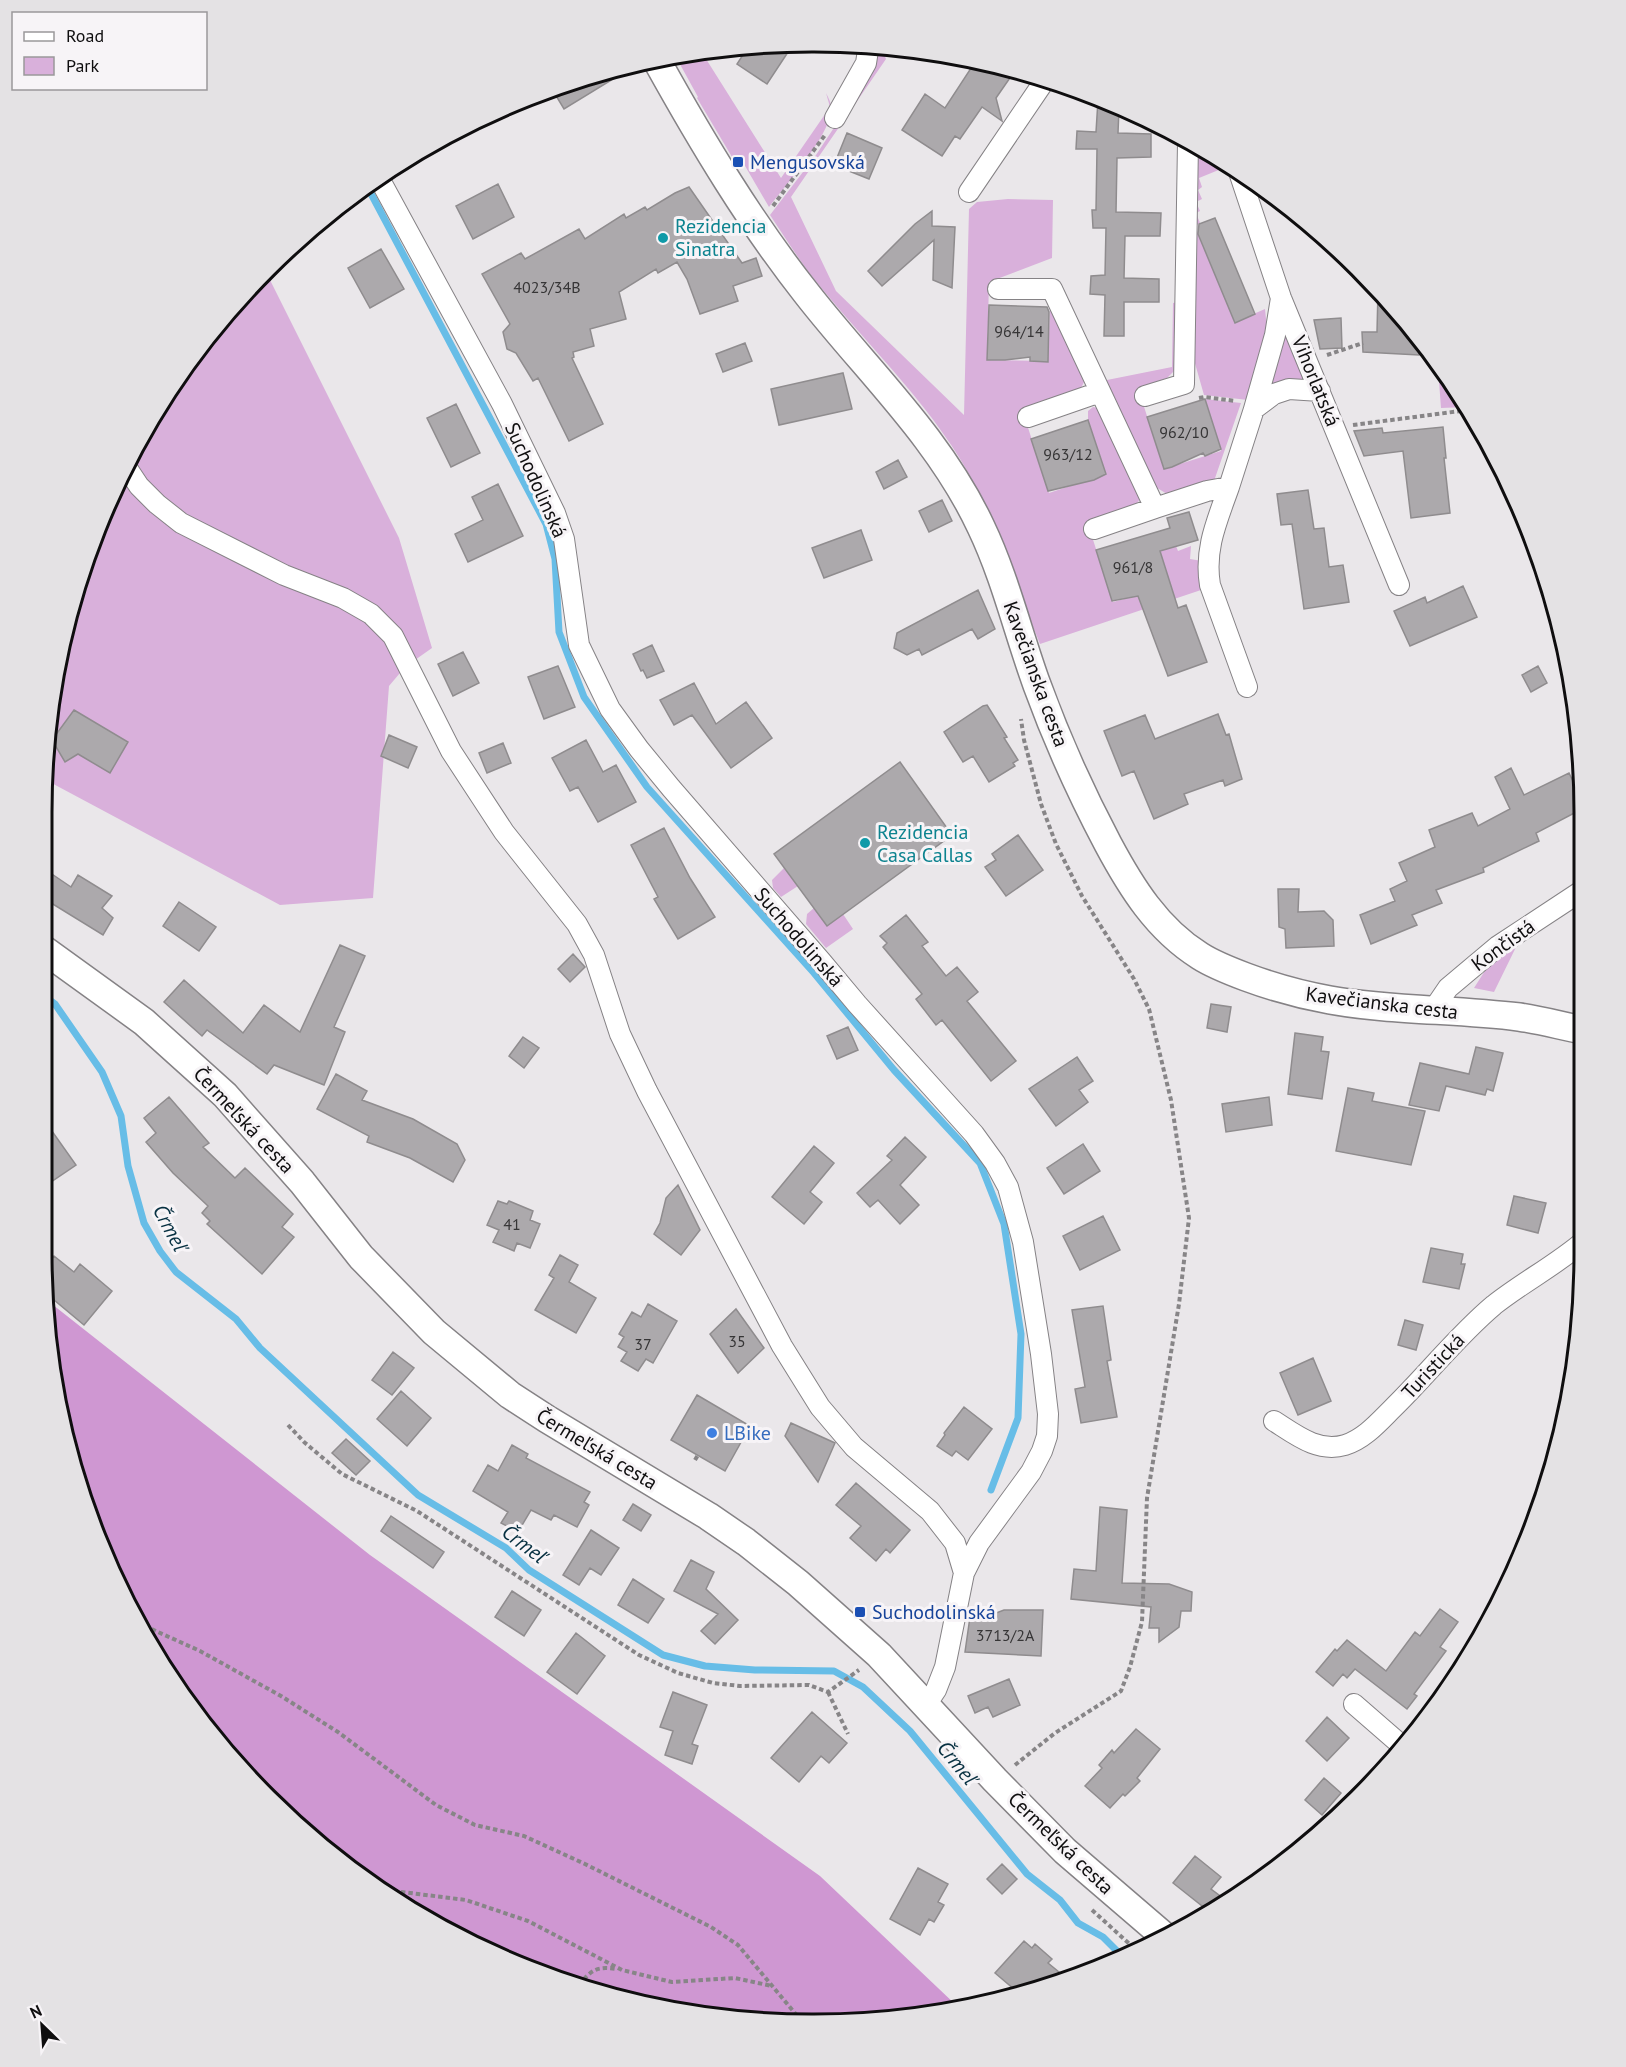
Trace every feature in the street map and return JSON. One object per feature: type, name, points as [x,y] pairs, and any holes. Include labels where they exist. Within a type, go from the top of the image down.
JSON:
[{"type":"main road","name":"Kavečianska cesta","points":[[661,68],[730,185],[779,258],[809,298],[931,442],[959,483],[982,529],[1021,634],[1036,683],[1084,796],[1138,896],[1175,938],[1200,956],[1223,968],[1291,991],[1331,1000],[1522,1017],[1574,1028]]},
{"type":"main road","name":"Čermeľská cesta","points":[[52,956],[144,1022],[212,1082],[254,1127],[361,1257],[403,1303],[469,1363],[537,1413],[708,1516],[746,1542],[798,1583],[867,1644],[1065,1851],[1158,1931]]},
{"type":"street","points":[[836,118],[866,63],[867,54]]},
{"type":"street","points":[[969,192],[1040,88]]},
{"type":"street","points":[[1145,396],[1184,384],[1188,151]]},
{"type":"street","name":"Suchodolinská","points":[[383,186],[502,404],[555,513],[564,539],[579,645],[610,709],[639,749],[693,814],[857,1004],[974,1134],[995,1162],[1008,1187],[1023,1242],[1041,1354],[1049,1425],[1042,1451],[1031,1472],[979,1543],[963,1573],[945,1667],[939,1684],[926,1704]]},
{"type":"street","name":"Vihorlatská","points":[[1244,187],[1281,298],[1399,585]]},
{"type":"street","points":[[998,290],[1052,290],[1155,508]]},
{"type":"street","points":[[1247,687],[1210,585],[1207,562],[1210,545],[1229,488],[1248,406],[1275,335],[1281,298]]},
{"type":"street","points":[[1248,406],[1289,389],[1320,391]]},
{"type":"street","points":[[1028,417],[1100,392]]},
{"type":"street","points":[[132,475],[157,504],[181,523],[284,575],[343,598],[371,614],[393,636],[451,751],[504,832],[576,924],[594,955],[620,1034],[647,1091],[789,1357],[820,1407],[854,1448],[930,1511],[955,1543],[963,1573]]},
{"type":"street","points":[[1094,529],[1207,491],[1229,488]]},
{"type":"street","name":"Končistá","points":[[1433,1010],[1448,988],[1498,946],[1574,896]]},
{"type":"street","name":"Turistická","points":[[1274,1421],[1302,1438],[1322,1446],[1334,1447],[1358,1439],[1397,1405],[1470,1326],[1496,1304],[1574,1249]]},
{"type":"street","points":[[1354,1704],[1396,1741]]},
{"type":"path","points":[[768,212],[812,154]]},
{"type":"path","points":[[1308,363],[1363,344]]},
{"type":"path","points":[[1204,396],[1248,406]]},
{"type":"path","points":[[1335,428],[1458,411]]},
{"type":"path","points":[[995,1780],[1054,1733],[1121,1690],[1130,1667],[1142,1622],[1147,1498],[1179,1304],[1189,1218],[1171,1100],[1149,1009],[1134,979],[1082,896],[1056,844],[1041,804],[1024,740],[1021,714],[1025,696],[1036,683]]},
{"type":"path","points":[[288,1425],[304,1442],[342,1474],[417,1511],[639,1654],[678,1673],[713,1683],[740,1686],[809,1685],[828,1692],[848,1734]]},
{"type":"path","points":[[151,1629],[200,1651],[281,1696],[338,1732],[436,1805],[475,1825],[524,1836],[711,1927],[738,1945],[795,2014]]},
{"type":"path","points":[[828,1692],[857,1672]]},
{"type":"path","points":[[399,1892],[466,1900],[528,1921],[622,1970]]},
{"type":"path","points":[[584,1979],[602,1967],[672,1982],[735,1978],[773,1987]]},
{"type":"green space","points":[[871,55],[885,56],[886,59],[791,197],[836,291],[964,415],[969,209],[977,202],[1008,199],[1053,200],[1052,258],[989,282],[987,360],[1048,361],[1050,307],[1047,300],[1085,380],[1080,390],[1022,409],[1049,493],[1106,474],[1088,420],[1088,411],[1093,407],[1098,408],[1140,499],[1134,507],[1087,521],[1113,602],[1171,586],[1160,551],[1176,546],[1178,551],[1191,546],[1190,559],[1202,561],[1204,589],[1040,644],[986,505],[960,458],[924,408],[816,281],[770,215],[816,155],[864,82]]},
{"type":"green space","points":[[707,60],[781,178],[830,107],[826,93],[831,106],[831,111],[815,147],[769,207],[741,159],[735,162],[680,65]]},
{"type":"green space","points":[[1195,155],[1219,170],[1199,178],[1202,187],[1198,190],[1202,199],[1196,202],[1200,211],[1196,213],[1200,223],[1195,226],[1235,322],[1265,309],[1267,329],[1248,400],[1204,395],[1192,353]]},
{"type":"green space","points":[[270,280],[399,538],[432,648],[405,667],[389,686],[373,898],[280,905],[53,784],[59,714],[67,665],[78,616],[110,522],[154,433],[181,390],[210,350]]},
{"type":"green space","points":[[1178,302],[1176,369],[1167,378],[1138,388],[1164,469],[1221,451],[1205,399],[1241,403],[1214,481],[1167,494],[1154,486],[1102,381],[1172,367],[1173,303]]},
{"type":"green space","points":[[1285,335],[1305,382],[1266,394]]},
{"type":"green space","points":[[1439,382],[1456,407],[1441,408]]},
{"type":"green space","points":[[784,868],[798,886],[781,897],[773,888],[772,880]]},
{"type":"green space","points":[[814,908],[827,926],[843,914],[853,929],[826,948],[806,924],[807,914]]},
{"type":"green space","points":[[1518,943],[1494,992],[1474,988],[1488,966]]},
{"type":"shaded area","points":[[54,1306],[370,1555],[820,1876],[952,2001],[863,2013],[763,2013],[665,2000],[616,1989],[522,1957],[477,1936],[433,1913],[350,1857],[275,1792],[241,1755],[181,1677],[154,1634],[110,1545],[78,1451],[67,1402]]},
{"type":"building","points":[[787,53],[767,84],[737,64],[742,56]]},
{"type":"building","points":[[970,69],[1010,78],[996,98],[1002,121],[982,107],[960,139],[955,136],[942,156],[902,130],[925,94],[945,108]]},
{"type":"building","points":[[613,79],[564,109],[557,97]]},
{"type":"building","points":[[1098,108],[1119,117],[1118,133],[1151,134],[1151,157],[1117,158],[1116,212],[1161,213],[1160,236],[1125,236],[1124,278],[1159,279],[1159,302],[1124,302],[1124,336],[1104,336],[1105,295],[1090,294],[1091,276],[1105,275],[1106,228],[1093,228],[1092,210],[1096,210],[1097,149],[1076,149],[1077,131],[1096,132]]},
{"type":"building","points":[[847,133],[882,148],[869,179],[834,165]]},
{"type":"building","points":[[498,184],[514,217],[473,239],[456,206]]},
{"type":"building","points":[[689,187],[742,263],[756,258],[762,276],[733,286],[738,301],[700,314],[687,279],[677,262],[658,273],[656,269],[619,292],[626,319],[590,329],[594,346],[573,352],[574,357],[572,358],[603,424],[569,441],[538,378],[533,381],[516,353],[507,349],[503,332],[510,324],[482,274],[521,253],[525,259],[579,229],[585,239],[624,214],[626,218],[645,207],[647,210]]},
{"type":"building","points":[[932,211],[932,226],[955,227],[952,288],[933,280],[934,240],[882,286],[868,271],[915,224]]},
{"type":"building","points":[[1215,218],[1255,314],[1235,323],[1198,234],[1199,224]]},
{"type":"building","points":[[381,249],[404,289],[370,308],[348,268]]},
{"type":"building","points":[[1378,304],[1419,355],[1363,352],[1362,332],[1377,332]]},
{"type":"building","points":[[989,305],[1047,307],[1049,312],[1048,362],[1030,361],[1030,357],[987,360]]},
{"type":"building","points":[[1341,318],[1342,348],[1320,349],[1314,320]]},
{"type":"building","points":[[745,343],[752,361],[723,372],[716,354]]},
{"type":"building","points":[[843,373],[852,409],[779,425],[771,389]]},
{"type":"building","points":[[1205,399],[1221,449],[1205,456],[1203,453],[1164,469],[1147,417]]},
{"type":"building","points":[[456,404],[480,453],[451,467],[427,418]]},
{"type":"building","points":[[1088,420],[1106,474],[1094,480],[1048,491],[1031,439]]},
{"type":"building","points":[[1443,427],[1450,513],[1411,518],[1403,451],[1364,456],[1354,431],[1382,428],[1383,433]]},
{"type":"building","points":[[898,460],[907,477],[884,489],[876,472]]},
{"type":"building","points":[[498,484],[523,536],[468,562],[455,534],[483,520],[472,497]]},
{"type":"building","points":[[1308,490],[1314,529],[1324,528],[1329,567],[1343,565],[1349,602],[1304,609],[1292,524],[1281,525],[1277,494]]},
{"type":"building","points":[[942,500],[952,521],[929,532],[919,511]]},
{"type":"building","points":[[1189,512],[1198,540],[1160,551],[1178,608],[1186,605],[1207,662],[1168,676],[1138,596],[1112,601],[1096,550],[1170,528],[1167,518]]},
{"type":"building","points":[[861,530],[872,560],[824,578],[812,548]]},
{"type":"building","points":[[1463,586],[1477,617],[1410,646],[1394,611],[1425,597],[1427,603]]},
{"type":"building","points":[[978,590],[995,629],[978,639],[972,629],[922,655],[919,649],[907,655],[894,648],[897,633]]},
{"type":"building","points":[[652,645],[664,671],[647,678],[633,654]]},
{"type":"building","points":[[463,652],[479,683],[453,696],[438,664]]},
{"type":"building","points":[[558,666],[575,707],[544,719],[528,677]]},
{"type":"building","points":[[1538,666],[1547,683],[1531,692],[1522,675]]},
{"type":"building","points":[[694,683],[716,724],[746,702],[772,738],[731,768],[692,715],[674,725],[660,700]]},
{"type":"building","points":[[987,705],[1018,760],[1013,763],[1015,766],[989,782],[973,756],[963,762],[944,732]]},
{"type":"building","points":[[74,710],[128,742],[110,773],[78,754],[65,762],[56,746],[57,733]]},
{"type":"building","points":[[1218,714],[1226,735],[1229,734],[1242,779],[1225,786],[1223,780],[1184,794],[1188,804],[1154,819],[1134,771],[1122,776],[1104,731],[1145,715],[1155,739]]},
{"type":"building","points":[[389,735],[417,747],[408,768],[381,756]]},
{"type":"building","points":[[586,740],[603,772],[616,765],[636,802],[598,822],[578,787],[570,791],[552,758]]},
{"type":"building","points":[[503,743],[511,763],[487,773],[479,753]]},
{"type":"building","name":"Rezidencia Casa Callas","points":[[900,762],[952,835],[827,926],[774,854]]},
{"type":"building","points":[[1511,768],[1524,795],[1569,773],[1573,781],[1574,813],[1536,833],[1539,841],[1483,868],[1484,872],[1436,890],[1442,903],[1412,915],[1417,925],[1371,944],[1360,915],[1395,901],[1390,889],[1407,881],[1399,863],[1435,847],[1429,830],[1472,813],[1478,826],[1510,809],[1495,777]]},
{"type":"building","points":[[664,828],[690,878],[715,917],[678,939],[654,899],[658,897],[631,845]]},
{"type":"building","points":[[1018,835],[1043,870],[1006,896],[985,867],[996,860],[992,854]]},
{"type":"building","points":[[52,874],[71,887],[78,875],[112,896],[102,908],[113,918],[103,935],[52,904]]},
{"type":"building","points":[[1278,889],[1299,889],[1298,912],[1324,911],[1333,920],[1334,946],[1286,948],[1285,929],[1279,927]]},
{"type":"building","points":[[179,902],[216,927],[199,951],[163,926]]},
{"type":"building","points":[[906,915],[928,942],[922,946],[946,976],[957,967],[978,992],[967,1001],[1016,1061],[991,1081],[942,1020],[936,1025],[916,999],[922,994],[883,947],[887,943],[880,936]]},
{"type":"building","points":[[340,945],[365,956],[334,1027],[345,1032],[324,1085],[274,1065],[267,1074],[207,1030],[202,1036],[164,1002],[184,980],[243,1033],[264,1005],[300,1032]]},
{"type":"building","points":[[573,954],[585,967],[570,982],[558,969]]},
{"type":"building","points":[[1211,1004],[1231,1007],[1227,1032],[1207,1028]]},
{"type":"building","points":[[848,1027],[858,1050],[837,1059],[827,1036]]},
{"type":"building","points":[[1295,1033],[1323,1037],[1321,1051],[1329,1052],[1322,1099],[1288,1094]]},
{"type":"building","points":[[523,1037],[539,1048],[524,1068],[509,1056]]},
{"type":"building","points":[[1476,1047],[1503,1053],[1493,1091],[1487,1089],[1485,1095],[1446,1086],[1439,1111],[1409,1105],[1420,1063],[1469,1074]]},
{"type":"building","points":[[1077,1057],[1093,1081],[1079,1090],[1088,1102],[1056,1126],[1029,1089]]},
{"type":"building","points":[[336,1074],[367,1091],[362,1100],[413,1119],[457,1144],[465,1160],[453,1182],[410,1158],[367,1142],[369,1136],[317,1109]]},
{"type":"building","points":[[1348,1088],[1374,1093],[1372,1101],[1425,1111],[1411,1165],[1336,1151]]},
{"type":"building","points":[[169,1097],[209,1143],[203,1147],[235,1178],[245,1168],[293,1214],[282,1227],[294,1237],[262,1274],[207,1224],[210,1221],[202,1213],[208,1206],[173,1173],[146,1142],[156,1133],[144,1118]]},
{"type":"building","points":[[1269,1097],[1272,1125],[1226,1132],[1222,1104]]},
{"type":"building","points":[[52,1131],[76,1165],[52,1181]]},
{"type":"building","points":[[905,1137],[926,1157],[900,1185],[919,1205],[900,1224],[878,1200],[870,1207],[857,1193],[892,1160],[887,1156]]},
{"type":"building","points":[[1083,1144],[1100,1171],[1064,1194],[1047,1168]]},
{"type":"building","points":[[814,1146],[834,1163],[810,1192],[822,1202],[804,1224],[772,1197]]},
{"type":"building","points":[[678,1185],[700,1230],[681,1255],[654,1234],[660,1223],[666,1198]]},
{"type":"building","points":[[1514,1196],[1546,1203],[1538,1233],[1507,1225]]},
{"type":"building","points":[[498,1201],[507,1204],[509,1201],[533,1211],[530,1220],[540,1224],[530,1248],[517,1243],[514,1251],[493,1242],[499,1230],[487,1225]]},
{"type":"building","points":[[1103,1216],[1120,1250],[1080,1270],[1063,1236]]},
{"type":"building","points":[[1431,1248],[1463,1254],[1461,1264],[1465,1264],[1459,1289],[1423,1282]]},
{"type":"building","points":[[560,1255],[578,1265],[569,1282],[596,1298],[576,1333],[535,1310],[554,1278],[549,1275]]},
{"type":"building","points":[[54,1256],[74,1272],[80,1264],[112,1291],[84,1325],[54,1300],[52,1258]]},
{"type":"building","points":[[648,1304],[677,1321],[653,1363],[646,1359],[638,1371],[621,1361],[627,1352],[618,1347],[624,1337],[619,1334],[632,1312],[641,1317]]},
{"type":"building","points":[[1103,1306],[1111,1360],[1107,1361],[1117,1417],[1081,1423],[1075,1389],[1085,1387],[1072,1310]]},
{"type":"building","points":[[736,1309],[764,1348],[738,1373],[710,1334]]},
{"type":"building","points":[[1405,1320],[1423,1325],[1416,1350],[1398,1345]]},
{"type":"building","points":[[393,1352],[414,1368],[392,1395],[372,1380]]},
{"type":"building","points":[[1313,1358],[1331,1401],[1298,1415],[1280,1373]]},
{"type":"building","points":[[401,1391],[431,1418],[407,1446],[377,1419]]},
{"type":"building","points":[[697,1395],[750,1426],[725,1471],[671,1440]]},
{"type":"building","points":[[964,1407],[992,1429],[968,1460],[956,1451],[952,1456],[937,1446]]},
{"type":"building","points":[[791,1423],[835,1443],[818,1482],[785,1436]]},
{"type":"building","points":[[346,1439],[370,1461],[356,1475],[332,1453]]},
{"type":"building","points":[[512,1445],[528,1454],[526,1458],[590,1492],[584,1502],[589,1505],[577,1527],[554,1515],[551,1520],[531,1510],[518,1532],[501,1523],[508,1512],[473,1491],[488,1465],[498,1471]]},
{"type":"building","points":[[856,1483],[910,1530],[890,1553],[886,1549],[876,1561],[850,1538],[861,1526],[836,1505]]},
{"type":"building","points":[[633,1504],[651,1515],[641,1531],[623,1520]]},
{"type":"building","points":[[1100,1507],[1127,1510],[1122,1583],[1169,1584],[1192,1592],[1191,1611],[1181,1611],[1179,1627],[1159,1642],[1159,1628],[1149,1628],[1151,1607],[1071,1599],[1074,1569],[1096,1571]]},
{"type":"building","points":[[391,1516],[444,1552],[433,1568],[381,1531]]},
{"type":"building","points":[[591,1530],[619,1548],[601,1575],[590,1568],[579,1585],[563,1575]]},
{"type":"building","points":[[691,1560],[714,1572],[706,1589],[738,1620],[715,1644],[701,1631],[718,1614],[674,1591]]},
{"type":"building","points":[[633,1579],[664,1599],[648,1623],[618,1605]]},
{"type":"building","points":[[512,1591],[541,1610],[524,1636],[495,1617]]},
{"type":"building","points":[[1440,1609],[1458,1622],[1440,1647],[1446,1651],[1414,1694],[1417,1696],[1407,1709],[1355,1669],[1347,1678],[1343,1674],[1333,1686],[1316,1672],[1335,1649],[1337,1651],[1347,1640],[1386,1671],[1415,1632],[1420,1636]]},
{"type":"building","points":[[1004,1610],[1043,1610],[1041,1656],[965,1652],[970,1617],[983,1618]]},
{"type":"building","points":[[576,1633],[605,1656],[577,1694],[547,1672]]},
{"type":"building","points":[[1009,1679],[1020,1705],[993,1717],[988,1707],[975,1713],[968,1696]]},
{"type":"building","points":[[673,1692],[707,1705],[692,1744],[698,1746],[692,1764],[665,1755],[673,1731],[660,1727]]},
{"type":"building","points":[[812,1712],[847,1743],[829,1763],[821,1756],[799,1782],[771,1758]]},
{"type":"building","points":[[1327,1717],[1349,1738],[1327,1761],[1306,1741]]},
{"type":"building","points":[[1136,1729],[1160,1749],[1137,1778],[1140,1781],[1110,1808],[1085,1786],[1102,1768],[1099,1765],[1112,1750],[1114,1753]]},
{"type":"building","points":[[1324,1778],[1341,1793],[1322,1815],[1305,1800]]},
{"type":"building","points":[[1195,1856],[1221,1877],[1211,1889],[1220,1896],[1203,1907],[1173,1883]]},
{"type":"building","points":[[1002,1864],[1017,1879],[1002,1894],[987,1879]]},
{"type":"building","points":[[918,1868],[948,1884],[938,1902],[944,1905],[934,1922],[929,1919],[920,1935],[890,1919]]},
{"type":"building","points":[[1024,1941],[1032,1948],[1035,1944],[1052,1959],[1048,1963],[1059,1972],[1013,1988],[995,1973]]},
{"type":"waterway","points":[[371,194],[546,524],[555,559],[559,632],[584,697],[647,787],[814,973],[894,1070],[980,1163],[1004,1224],[1021,1334],[1018,1418],[991,1490]]},
{"type":"waterway","name":"Črmeľ","points":[[52,1002],[102,1072],[121,1116],[128,1166],[144,1223],[160,1251],[176,1272],[236,1319],[260,1348],[418,1495],[506,1548],[529,1570],[663,1655],[705,1666],[755,1670],[834,1671],[863,1687],[910,1731],[1027,1874],[1060,1900],[1078,1923],[1103,1937],[1117,1951]]},
{"type":"place","name":"Mengusovská","points":[[738,162]]},
{"type":"place","name":"Rezidencia Sinatra","points":[[663,238]]},
{"type":"place","name":"Rezidencia Casa Callas","points":[[865,843]]},
{"type":"place","name":"LBike","points":[[712,1433]]},
{"type":"place","name":"Suchodolinská","points":[[860,1612]]}]
